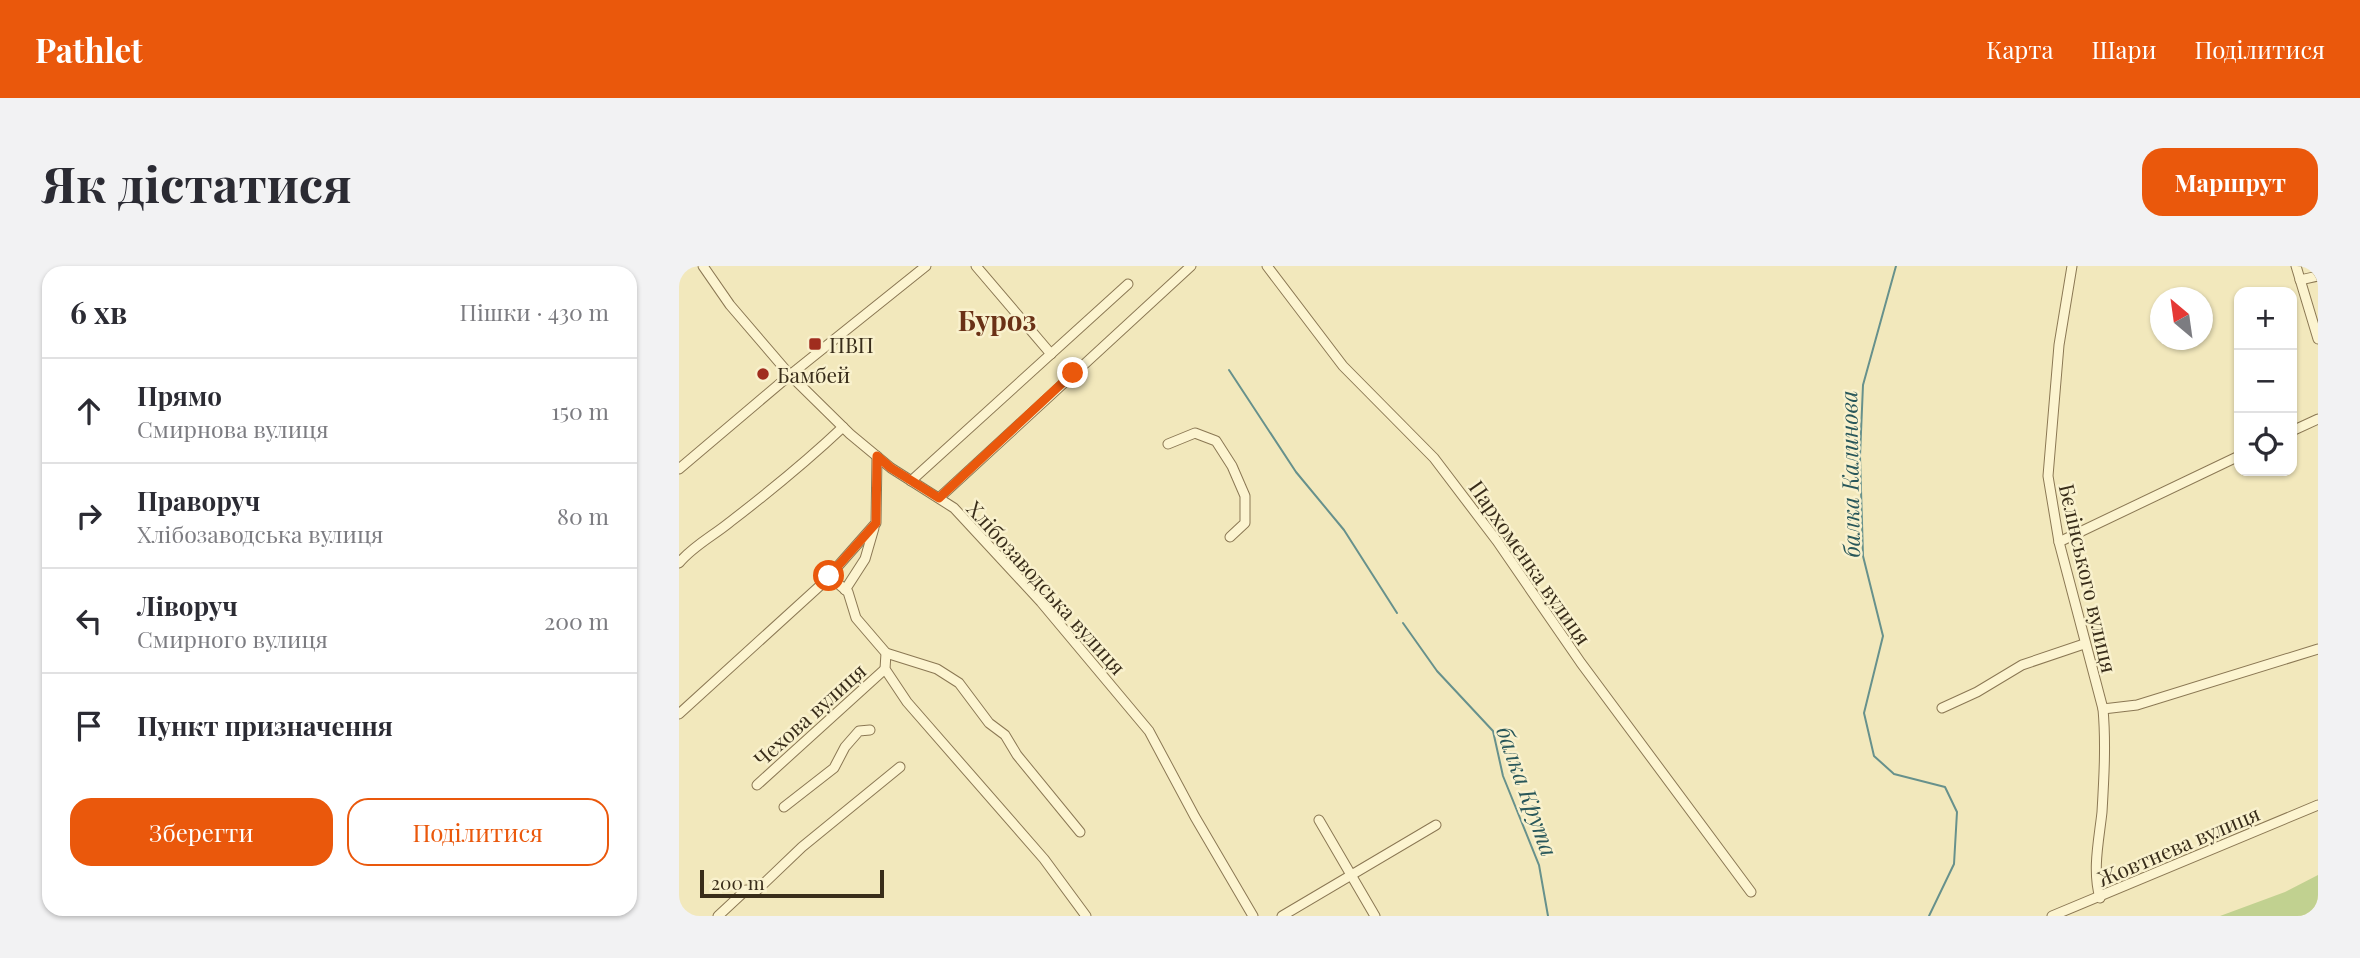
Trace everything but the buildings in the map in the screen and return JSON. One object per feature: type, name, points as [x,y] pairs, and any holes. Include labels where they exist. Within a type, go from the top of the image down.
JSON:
[{"type":"street","name":"Хлібозаводська вулиця","points":[[703,266],[730,305],[790,375],[877,456],[954,508],[1034,595],[1149,731],[1253,916]]},
{"type":"street","points":[[679,469],[790,375],[926,266]]},
{"type":"street","points":[[976,266],[1051,354]]},
{"type":"street","points":[[939,498],[1191,266]]},
{"type":"street","name":"Пархоменка вулиця","points":[[1267,266],[1343,366],[1434,458],[1497,541],[1596,684],[1751,892]]},
{"type":"street","name":"Бєлінського вулиця","points":[[2071,266],[2059,345],[2048,476],[2059,542],[2103,709],[2103,798],[2096,881],[2100,898]]},
{"type":"street","points":[[2296,266],[2318,339]]},
{"type":"street","points":[[2300,280],[2318,276]]},
{"type":"street","points":[[911,481],[1128,284]]},
{"type":"street","points":[[2297,429],[2318,419]]},
{"type":"street","points":[[679,563],[688,552],[751,505],[843,427]]},
{"type":"street","points":[[1168,444],[1195,433],[1216,440],[1232,466],[1245,496],[1245,523],[1230,537]]},
{"type":"street","points":[[845,590],[865,559],[876,523],[877,456]]},
{"type":"street","points":[[2059,542],[2234,458]]},
{"type":"street","points":[[679,715],[829,576],[876,523]]},
{"type":"street","points":[[829,576],[845,590],[856,618],[886,653],[937,669],[959,683],[989,723],[1005,735],[1017,755],[1080,832]]},
{"type":"street","points":[[1942,708],[1977,692],[2022,665],[2084,644]]},
{"type":"street","points":[[2103,709],[2137,705],[2318,649]]},
{"type":"street","points":[[886,653],[885,669],[907,702],[1044,859],[1086,916]]},
{"type":"street","name":"Чехова вулиця","points":[[757,785],[885,669]]},
{"type":"street","points":[[783,807],[834,768],[845,747],[859,731],[870,730]]},
{"type":"street","points":[[718,916],[746,890],[756,891],[802,847],[900,767]]},
{"type":"street","name":"Жовтнева вулиця","points":[[2052,916],[2318,805]]},
{"type":"street","points":[[1319,820],[1375,916]]},
{"type":"street","points":[[1282,916],[1436,825]]},
{"type":"green space","points":[[2318,875],[2318,916],[2220,916],[2285,892]]},
{"type":"waterway","name":"балка Калинова","points":[[1896,266],[1863,385],[1860,456],[1863,556],[1883,636],[1864,713],[1874,756],[1894,774],[1945,787],[1957,812],[1954,864],[1929,916]]},
{"type":"waterway","name":"балка Крута","points":[[1229,370],[1296,472],[1344,530],[1397,613]]},
{"type":"waterway","name":"балка Крута","points":[[1403,623],[1437,671],[1493,731],[1503,776],[1539,865],[1548,916]]},
{"type":"place","name":"ПВП","points":[[815,344]]},
{"type":"place","name":"Бамбей","points":[[763,374]]},
{"type":"district","name":"Буроз","points":[[997,319]]},
{"type":"route","points":[[829,576],[876,523],[877,456],[939,498],[1073,373]]}]
